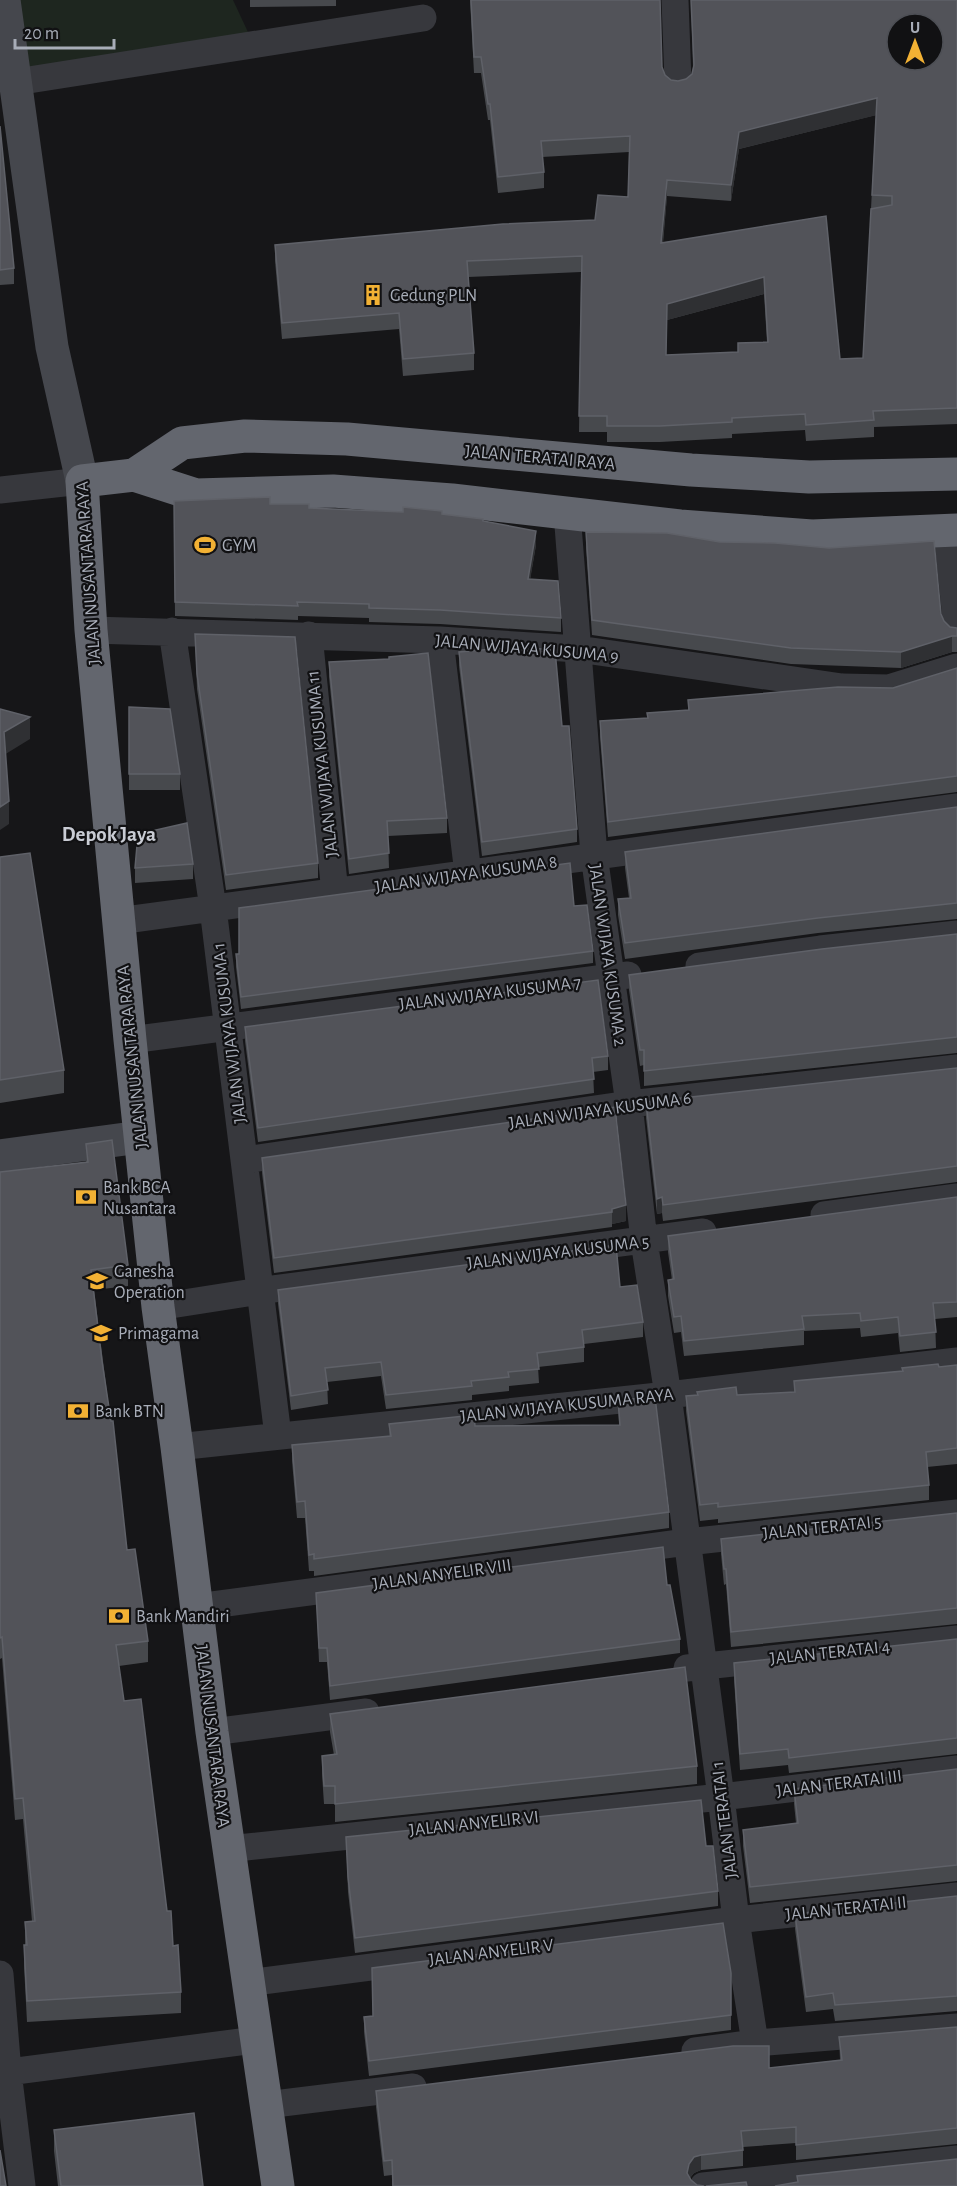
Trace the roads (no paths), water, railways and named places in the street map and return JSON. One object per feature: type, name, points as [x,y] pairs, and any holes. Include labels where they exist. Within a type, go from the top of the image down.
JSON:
[{"type":"highway","name":"JALAN TERATAI RAYA","points":[[134,475],[182,443],[244,436],[346,439],[691,471],[797,476],[957,474]]},
{"type":"highway","name":"JALAN TERATAI RAYA","points":[[82,481],[134,475],[196,495],[333,491],[452,500],[680,526],[812,536],[952,531]]},
{"type":"highway","name":"JALAN NUSANTARA RAYA","points":[[82,481],[91,630],[158,1307],[212,1732],[278,2186]]},
{"type":"street","name":"JALAN NUSANTARA RAYA","points":[[4,0],[16,82],[10,123],[52,347],[82,481]]},
{"type":"street","points":[[675,0],[678,82]]},
{"type":"street","points":[[16,82],[423,18]]},
{"type":"street","points":[[0,490],[82,481]]},
{"type":"street","name":"JALAN WIJAYA KUSUMA 2","points":[[567,513],[594,855],[629,1104],[644,1240],[668,1395]]},
{"type":"street","points":[[952,531],[957,628]]},
{"type":"street","name":"JALAN WIJAYA KUSUMA 9","points":[[91,630],[440,640],[578,649],[842,687],[889,688],[957,667]]},
{"type":"street","name":"JALAN WIJAYA KUSUMA 1","points":[[172,631],[213,908],[278,1436]]},
{"type":"street","name":"JALAN WIJAYA KUSUMA 11","points":[[309,635],[334,893]]},
{"type":"street","points":[[440,640],[468,874]]},
{"type":"street","name":"JALAN WIJAYA KUSUMA 8","points":[[118,921],[957,807]]},
{"type":"street","name":"JALAN WIJAYA KUSUMA 7","points":[[130,1040],[820,949],[957,934]]},
{"type":"street","name":"JALAN WIJAYA KUSUMA 6","points":[[244,1160],[629,1104],[957,1068]]},
{"type":"street","points":[[0,1156],[140,1137]]},
{"type":"street","points":[[795,1220],[957,1197]]},
{"type":"street","name":"JALAN WIJAYA KUSUMA 5","points":[[158,1307],[260,1291],[725,1229]]},
{"type":"street","name":"JALAN WIJAYA KUSUMA RAYA","points":[[177,1447],[668,1395],[957,1361]]},
{"type":"street","name":"JALAN TERATAI 1","points":[[668,1395],[736,1920],[755,2043]]},
{"type":"street","name":"JALAN TERATAI 5","points":[[687,1542],[957,1513]]},
{"type":"street","name":"JALAN ANYELIR VIII","points":[[197,1607],[687,1542]]},
{"type":"street","name":"JALAN TERATAI 4","points":[[668,1671],[957,1639]]},
{"type":"street","points":[[212,1732],[396,1708]]},
{"type":"street","name":"JALAN TERATAI III","points":[[721,1797],[957,1769]]},
{"type":"street","name":"JALAN ANYELIR VI","points":[[228,1849],[721,1797]]},
{"type":"street","name":"JALAN TERATAI II","points":[[736,1920],[957,1896]]},
{"type":"street","name":"JALAN ANYELIR V","points":[[247,1983],[736,1920]]},
{"type":"street","points":[[0,1974],[4,2072],[22,2186]]},
{"type":"street","points":[[672,2054],[755,2043],[957,2027]]},
{"type":"street","points":[[4,2072],[256,2040]]},
{"type":"street","points":[[266,2105],[438,2084]]},
{"type":"street","points":[[703,2186],[957,2158]]},
{"type":"place","name":"Gedung PLN","points":[[373,295]]},
{"type":"place","name":"GYM","points":[[205,545]]},
{"type":"place","name":"Bank BCA Nusantara","points":[[86,1197]]},
{"type":"place","name":"Ganesha Operation","points":[[97,1281]]},
{"type":"place","name":"Primagama","points":[[101,1333]]},
{"type":"place","name":"Bank BTN","points":[[78,1411]]},
{"type":"place","name":"Bank Mandiri","points":[[119,1616]]},
{"type":"district","name":"Depok Jaya","points":[[109,834]]}]
